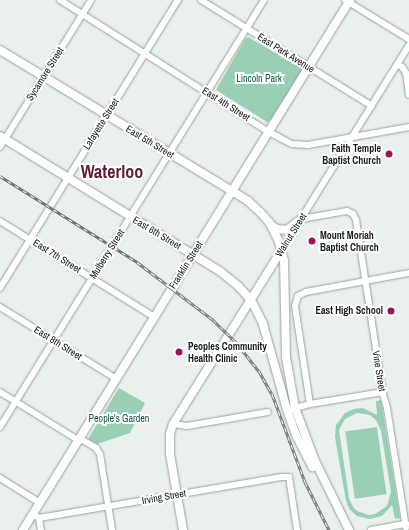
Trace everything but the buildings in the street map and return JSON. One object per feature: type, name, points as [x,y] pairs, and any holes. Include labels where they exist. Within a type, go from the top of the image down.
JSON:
[{"type":"main road","name":"Franklin Street","points":[[23,530],[36,516],[40,503],[115,378],[269,132],[348,1]]},
{"type":"main road","name":"East 5th Street","points":[[0,50],[231,191],[254,206],[270,225],[276,234],[281,252],[285,278],[286,357],[291,409]]},
{"type":"main road","name":"East 6th Street","points":[[2,138],[221,272],[238,286],[251,300],[266,332],[291,409]]},
{"type":"main road","points":[[270,225],[277,229],[287,230],[301,219]]},
{"type":"main road","name":"Walnut Street","points":[[173,424],[281,252]]},
{"type":"main road","points":[[291,409],[338,510],[349,530]]},
{"type":"main road","points":[[173,424],[170,434],[170,454],[183,530]]},
{"type":"street","name":"East 4th Street","points":[[60,0],[269,132],[292,144],[300,146],[409,127]]},
{"type":"street","name":"Sycamore Street","points":[[0,147],[2,138],[44,77],[91,0]]},
{"type":"street","name":"Lafayette Street","points":[[0,288],[178,0]]},
{"type":"street","name":"East Park Avenue","points":[[201,0],[372,106]]},
{"type":"street","name":"Mulberry Street","points":[[0,427],[264,0]]},
{"type":"street","points":[[348,1],[409,39]]},
{"type":"street","name":"Walnut Street","points":[[281,252],[409,45]]},
{"type":"street","points":[[397,64],[402,67],[406,73],[409,95]]},
{"type":"street","name":"Vine Street","points":[[301,219],[347,211],[353,214],[356,220],[382,392],[387,408],[406,526],[371,530]]},
{"type":"street","name":"East 7th Street","points":[[0,221],[154,317]]},
{"type":"street","points":[[310,404],[295,306],[298,296],[306,292],[409,273]]},
{"type":"street","name":"East 8th Street","points":[[0,307],[115,378]]},
{"type":"street","points":[[0,392],[98,450],[112,530]]},
{"type":"street","points":[[291,409],[310,404],[382,392]]},
{"type":"street","points":[[173,424],[186,426],[268,412]]},
{"type":"street","name":"Irving Street","points":[[36,516],[289,477],[297,530]]},
{"type":"street","points":[[0,478],[40,503]]},
{"type":"street","points":[[36,516],[41,530]]},
{"type":"green space","name":"Lincoln Park","points":[[248,37],[303,69],[272,119],[267,122],[216,90],[245,39]]},
{"type":"green space","name":"People's Garden","points":[[119,388],[145,403],[130,433],[97,444],[88,439]]},
{"type":"green space","points":[[381,400],[400,518],[395,519],[392,505],[382,516],[370,519],[357,516],[350,510],[346,501],[335,437],[336,425],[345,413],[354,409],[363,408],[377,415],[376,401]],"holes":[[[357,413],[370,415],[376,420],[381,431],[391,492],[387,506],[375,514],[368,515],[357,511],[353,507],[349,498],[339,430],[345,419]]]},
{"type":"green space","points":[[377,427],[386,494],[355,499],[345,431]]},
{"type":"railway","points":[[0,176],[137,262],[213,320],[236,342],[259,371],[272,394],[305,482],[329,530]]},
{"type":"place","name":"Faith Temple Baptist Church","points":[[389,154]]},
{"type":"place","name":"Mount Moriah Baptist Church","points":[[312,241]]},
{"type":"place","name":"East High School","points":[[391,311]]},
{"type":"place","name":"Peoples Community Health Clinic","points":[[179,352]]},
{"type":"district","name":"Waterloo","points":[[112,172]]}]
